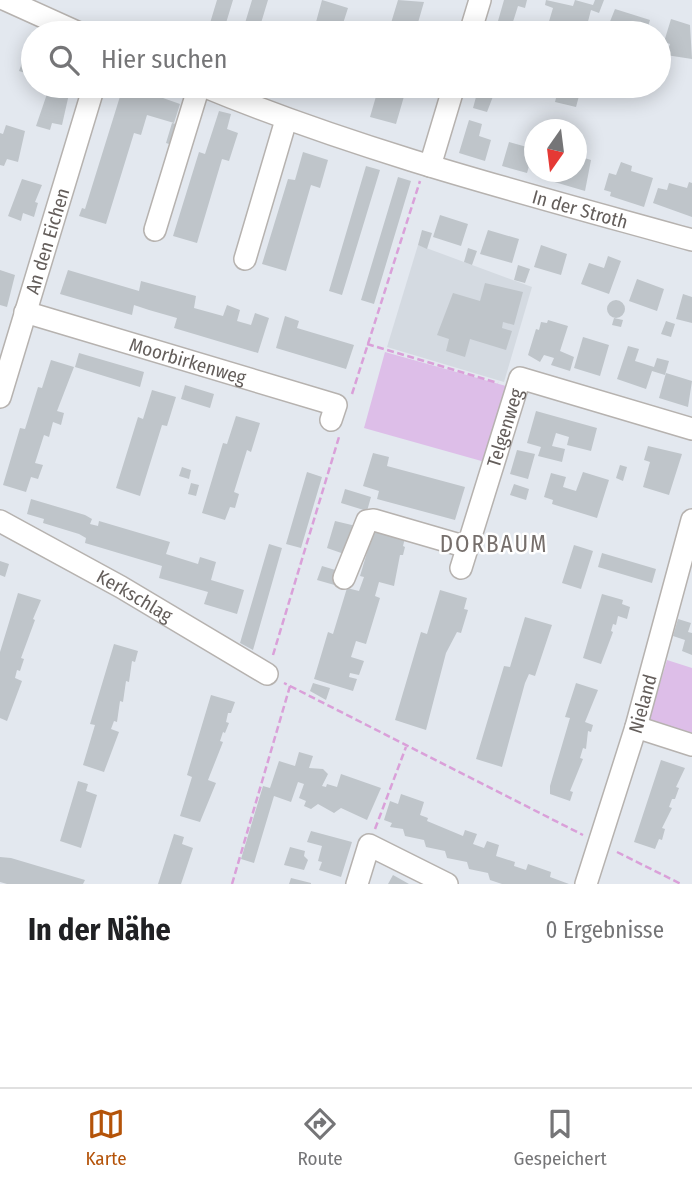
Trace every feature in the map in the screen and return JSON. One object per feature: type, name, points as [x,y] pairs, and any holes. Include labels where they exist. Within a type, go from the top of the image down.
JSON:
[{"type":"street","points":[[6,0],[52,21]]},
{"type":"street","points":[[474,21],[480,0]]},
{"type":"street","name":"An den Eichen","points":[[0,397],[90,98]]},
{"type":"street","points":[[155,230],[197,98]]},
{"type":"street","name":"In der Stroth","points":[[231,98],[286,120],[430,166],[692,240]]},
{"type":"street","points":[[430,166],[450,98]]},
{"type":"street","points":[[245,259],[286,120]]},
{"type":"street","name":"Moorbirkenweg","points":[[26,312],[336,405],[335,428]]},
{"type":"street","name":"Telgenweg","points":[[461,568],[520,378],[692,429]]},
{"type":"street","points":[[344,578],[367,521],[374,520],[467,547]]},
{"type":"street","name":"Nieland","points":[[586,884],[636,727],[692,520]]},
{"type":"street","name":"Kerkschlag","points":[[0,521],[132,594],[267,674]]},
{"type":"street","points":[[636,727],[692,745]]},
{"type":"street","points":[[357,884],[369,845],[447,884]]},
{"type":"path","points":[[351,397],[416,186],[430,166]]},
{"type":"path","points":[[368,344],[508,386],[520,378]]},
{"type":"path","points":[[335,428],[267,674],[681,884]]},
{"type":"path","points":[[232,884],[290,686]]},
{"type":"path","points":[[369,845],[407,746]]},
{"type":"shaded area","points":[[418,245],[532,287],[504,382],[387,347]]},
{"type":"shaded area","points":[[385,352],[506,386],[485,462],[364,428]]},
{"type":"shaded area","points":[[667,660],[692,668],[692,733],[649,720]]},
{"type":"building","points":[[217,0],[233,0],[227,21],[211,21]]},
{"type":"building","points":[[252,0],[268,0],[262,21],[246,21]]},
{"type":"building","points":[[322,0],[348,8],[344,21],[316,21]]},
{"type":"building","points":[[398,0],[424,2],[418,21],[392,21]]},
{"type":"building","points":[[504,0],[527,0],[525,8],[518,6],[513,21],[498,21]]},
{"type":"building","points":[[546,0],[573,6],[575,0],[593,5],[595,0],[604,0],[599,13],[591,10],[588,21],[549,21],[553,8],[545,5]]},
{"type":"building","points":[[615,9],[650,20],[650,21],[610,21]]},
{"type":"building","points":[[670,21],[690,25],[692,59],[671,56]]},
{"type":"building","points":[[46,98],[68,98],[62,125],[52,123],[50,130],[36,126]]},
{"type":"building","points":[[120,98],[163,98],[180,104],[174,123],[147,115],[141,135],[134,133],[106,224],[79,216],[82,208],[85,209]]},
{"type":"building","points":[[376,98],[404,98],[396,124],[370,117]]},
{"type":"building","points":[[476,98],[492,98],[487,112],[473,108]]},
{"type":"building","points":[[556,98],[578,98],[576,107],[555,102]]},
{"type":"building","points":[[219,111],[231,114],[227,129],[238,133],[229,161],[222,159],[197,243],[173,236],[199,152],[205,154]]},
{"type":"building","points":[[469,120],[482,124],[479,136],[491,140],[485,161],[459,153]]},
{"type":"building","points":[[172,123],[181,125],[175,146],[166,143]]},
{"type":"building","points":[[6,125],[25,131],[18,162],[7,159],[4,166],[0,165],[0,133],[3,134]]},
{"type":"building","points":[[509,142],[524,146],[524,172],[502,166]]},
{"type":"building","points":[[303,152],[328,160],[320,188],[311,185],[286,271],[262,264],[288,179],[295,180]]},
{"type":"building","points":[[587,159],[591,160],[587,181]]},
{"type":"building","points":[[621,162],[632,166],[631,171],[653,178],[644,207],[610,196],[611,192],[604,190],[609,173],[616,175]]},
{"type":"building","points":[[366,166],[380,170],[342,295],[329,291]]},
{"type":"building","points":[[398,177],[411,181],[374,304],[361,300]]},
{"type":"building","points":[[22,179],[42,185],[35,202],[38,203],[34,217],[23,213],[21,221],[8,216]]},
{"type":"building","points":[[554,182],[587,182],[585,191]]},
{"type":"building","points":[[689,182],[692,183],[692,217],[653,203],[658,188],[667,190],[669,183],[687,188]]},
{"type":"building","points":[[440,215],[468,224],[461,246],[433,237]]},
{"type":"building","points":[[422,230],[432,233],[427,249],[418,245]]},
{"type":"building","points":[[488,230],[519,239],[512,263],[480,254]]},
{"type":"building","points":[[541,245],[567,254],[561,275],[534,267]]},
{"type":"building","points":[[468,248],[477,251],[472,265],[464,262]]},
{"type":"building","points":[[608,256],[621,261],[609,294],[581,284],[589,263],[604,268]]},
{"type":"building","points":[[518,265],[530,269],[525,283],[514,280]]},
{"type":"building","points":[[0,270],[15,275],[7,307],[0,305]]},
{"type":"building","points":[[68,270],[139,291],[141,281],[196,296],[194,308],[223,316],[227,305],[240,310],[237,321],[251,325],[255,313],[269,318],[258,353],[174,328],[177,318],[134,305],[132,315],[60,294]]},
{"type":"building","points":[[637,279],[664,289],[657,311],[629,301]]},
{"type":"building","points":[[485,283],[523,292],[514,325],[503,322],[502,328],[512,331],[506,350],[470,339],[465,357],[446,351],[449,339],[437,335],[453,293],[480,301]]},
{"type":"building","points":[[683,294],[692,297],[692,323],[676,319]]},
{"type":"building","points":[[616,300],[622,303],[625,309],[622,315],[616,318],[610,315],[607,309],[610,303]]},
{"type":"building","points":[[285,316],[299,321],[297,328],[354,345],[346,369],[276,348]]},
{"type":"building","points":[[614,318],[623,320],[621,327],[612,325]]},
{"type":"building","points":[[548,320],[568,326],[560,351],[574,357],[570,371],[551,365],[554,358],[544,355],[540,362],[528,355],[536,329],[539,330],[541,322],[547,323]]},
{"type":"building","points":[[666,321],[675,324],[671,337],[661,334]]},
{"type":"building","points":[[583,337],[609,345],[600,376],[574,368]]},
{"type":"building","points":[[628,346],[639,349],[635,361],[654,367],[657,358],[669,361],[665,375],[652,371],[646,389],[617,379]]},
{"type":"building","points":[[79,353],[144,372],[140,387],[75,367]]},
{"type":"building","points":[[51,360],[74,367],[57,411],[64,413],[61,425],[53,422],[49,437],[44,435],[35,463],[43,465],[38,479],[31,477],[26,492],[3,485],[20,428],[25,429],[38,387],[42,388]]},
{"type":"building","points":[[666,373],[692,381],[688,407],[659,398]]},
{"type":"building","points":[[185,385],[214,394],[210,408],[181,399]]},
{"type":"building","points":[[152,390],[176,397],[167,426],[162,425],[140,496],[116,488],[138,417],[143,419]]},
{"type":"building","points":[[536,411],[597,428],[591,451],[567,445],[569,437],[556,433],[552,446],[565,449],[562,462],[538,456],[541,447],[527,443]]},
{"type":"building","points":[[236,416],[260,423],[251,452],[247,450],[234,492],[239,494],[235,508],[230,507],[225,520],[202,513],[223,443],[227,444]]},
{"type":"building","points":[[648,446],[682,454],[669,495],[643,487],[650,462],[644,460]]},
{"type":"building","points":[[517,450],[535,454],[528,479],[510,474]]},
{"type":"building","points":[[373,453],[389,457],[387,466],[465,487],[455,520],[377,499],[379,491],[363,486]]},
{"type":"building","points":[[620,465],[627,467],[623,481],[616,478]]},
{"type":"building","points":[[182,467],[191,470],[189,479],[179,476]]},
{"type":"building","points":[[307,472],[322,477],[301,548],[286,544]]},
{"type":"building","points":[[583,472],[609,480],[597,518],[552,504],[553,500],[544,497],[551,473],[566,477],[563,487],[576,491]]},
{"type":"building","points":[[191,483],[199,485],[196,496],[188,494]]},
{"type":"building","points":[[514,484],[529,489],[526,500],[510,495]]},
{"type":"building","points":[[345,489],[371,497],[367,511],[341,503]]},
{"type":"building","points":[[31,499],[85,515],[92,519],[90,524],[98,526],[99,521],[170,542],[166,554],[198,564],[200,557],[216,562],[211,580],[244,590],[237,614],[204,604],[208,592],[159,578],[162,566],[85,543],[86,538],[79,534],[43,523],[44,519],[27,514]]},
{"type":"building","points":[[335,521],[356,526],[347,555],[327,548]]},
{"type":"building","points":[[374,529],[405,538],[405,547],[403,555],[400,555],[394,586],[379,582],[375,596],[380,598],[366,644],[356,641],[351,657],[364,661],[359,675],[350,673],[349,677],[357,679],[353,691],[314,679],[328,632],[333,634],[347,588],[359,591],[364,577],[360,576]]},
{"type":"building","points":[[269,544],[282,548],[253,650],[240,643]]},
{"type":"building","points":[[574,545],[593,551],[581,589],[562,583]]},
{"type":"building","points":[[602,553],[656,569],[652,583],[598,567]]},
{"type":"building","points":[[0,561],[9,564],[5,577],[0,575]]},
{"type":"building","points":[[322,566],[342,572],[338,586],[317,580]]},
{"type":"building","points":[[440,590],[467,598],[464,609],[468,610],[461,633],[457,632],[446,653],[426,730],[395,720],[421,632],[427,634]]},
{"type":"building","points":[[18,593],[41,600],[21,658],[24,659],[20,671],[17,670],[15,678],[22,681],[7,721],[0,718],[0,652]]},
{"type":"building","points":[[602,594],[623,600],[622,604],[630,607],[627,619],[618,616],[616,625],[613,624],[613,632],[601,664],[583,658]]},
{"type":"building","points":[[525,617],[552,625],[535,676],[529,674],[525,683],[502,767],[476,759],[504,666],[510,667]]},
{"type":"building","points":[[678,619],[691,623],[688,632],[692,633],[692,655],[682,651],[685,640],[673,636]]},
{"type":"building","points":[[114,644],[138,651],[135,662],[132,661],[129,682],[126,681],[123,702],[120,701],[117,722],[114,721],[111,729],[119,732],[104,772],[83,765],[95,725],[90,724]]},
{"type":"building","points":[[313,683],[330,688],[326,700],[310,691]]},
{"type":"building","points":[[576,683],[598,690],[585,722],[593,725],[591,732],[588,731],[586,749],[583,748],[580,758],[583,759],[570,791],[573,792],[570,801],[550,794],[550,786],[570,718],[565,717]]},
{"type":"building","points":[[211,695],[235,702],[231,713],[228,713],[226,722],[229,723],[225,733],[223,732],[220,741],[223,742],[208,780],[216,783],[200,822],[180,816],[192,777],[187,775]]},
{"type":"building","points":[[299,752],[313,756],[309,768],[323,769],[328,774],[322,786],[326,787],[327,784],[337,787],[341,774],[381,788],[367,820],[341,808],[334,813],[318,804],[311,809],[304,806],[306,801],[299,798],[304,784],[298,782],[291,802],[274,796],[254,863],[241,859],[263,786],[270,788],[279,761],[295,766]]},
{"type":"building","points":[[661,760],[685,768],[676,787],[679,788],[675,799],[672,799],[669,807],[672,808],[662,828],[665,829],[662,840],[659,839],[655,849],[634,842]]},
{"type":"building","points":[[78,781],[88,784],[86,791],[97,795],[81,848],[60,841]]},
{"type":"building","points":[[401,794],[424,802],[420,815],[428,818],[427,821],[463,836],[465,830],[477,834],[473,844],[484,848],[487,841],[499,845],[496,856],[515,862],[514,866],[526,870],[528,864],[551,872],[550,877],[569,884],[502,884],[490,880],[488,873],[469,869],[467,862],[447,858],[445,851],[426,847],[424,840],[405,836],[403,829],[390,827],[392,823],[384,820],[390,801],[398,804]]},
{"type":"building","points":[[311,831],[352,842],[341,877],[319,870],[322,862],[318,861],[322,846],[307,842]]},
{"type":"building","points":[[174,834],[184,837],[182,844],[193,848],[181,884],[158,884]]},
{"type":"building","points":[[290,847],[305,851],[304,856],[308,860],[304,870],[284,865]]},
{"type":"building","points":[[0,857],[85,880],[83,884],[7,884],[0,882]]},
{"type":"building","points":[[393,875],[409,884],[388,884]]},
{"type":"building","points":[[291,878],[311,883],[311,884],[289,884]]},
{"type":"district","name":"DORBAUM","points":[[494,544]]}]
